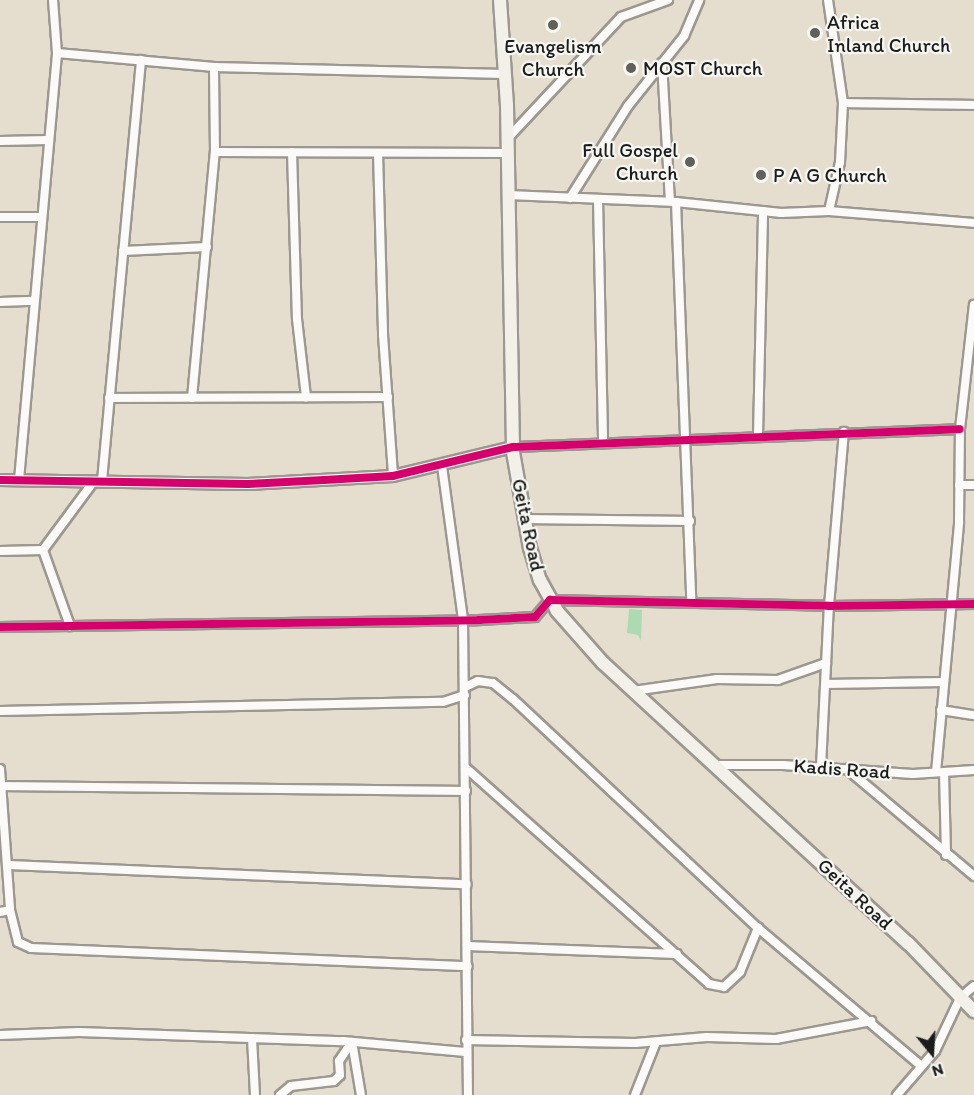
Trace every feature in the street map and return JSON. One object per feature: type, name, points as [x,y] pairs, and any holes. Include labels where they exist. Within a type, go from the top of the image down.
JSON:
[{"type":"main road","name":"Geita Road","points":[[500,0],[507,139],[513,447],[533,559],[550,600],[633,691],[711,765],[908,943],[974,1011]]},
{"type":"street","points":[[19,480],[47,140],[57,53],[53,0]]},
{"type":"street","points":[[507,139],[621,16],[668,0]]},
{"type":"street","points":[[570,198],[628,106],[684,36],[699,0]]},
{"type":"street","points":[[828,0],[843,103],[840,162],[829,212]]},
{"type":"street","points":[[57,53],[214,66],[505,74]]},
{"type":"street","points":[[43,550],[98,481],[109,398],[141,60]]},
{"type":"street","points":[[662,63],[673,201],[682,277],[684,440],[690,521],[691,601]]},
{"type":"street","points":[[192,398],[215,152],[214,66]]},
{"type":"street","points":[[843,103],[974,105]]},
{"type":"street","points":[[0,141],[47,140]]},
{"type":"street","points":[[215,152],[507,153]]},
{"type":"street","points":[[292,152],[297,318],[306,397]]},
{"type":"street","points":[[378,153],[387,397],[393,476]]},
{"type":"street","points":[[508,195],[673,201],[763,211],[829,212],[974,223]]},
{"type":"street","points":[[598,199],[603,443]]},
{"type":"street","points":[[758,436],[763,211]]},
{"type":"street","points":[[0,217],[41,217]]},
{"type":"street","points":[[123,250],[207,247]]},
{"type":"street","points":[[0,302],[34,301]]},
{"type":"street","points":[[946,855],[940,772],[941,710],[959,485],[960,429],[972,351],[974,305]]},
{"type":"street","points":[[109,398],[387,397]]},
{"type":"street","points":[[0,480],[248,484],[393,476],[513,447],[960,429]]},
{"type":"street","points":[[821,767],[829,606],[844,432]]},
{"type":"street","points":[[442,466],[463,620],[468,1095]]},
{"type":"street","points":[[959,485],[974,485]]},
{"type":"street","points":[[525,519],[690,521]]},
{"type":"street","points":[[0,551],[43,550]]},
{"type":"street","points":[[43,550],[70,626]]},
{"type":"street","points":[[0,627],[463,620],[535,616],[550,600],[691,601],[829,606],[974,604]]},
{"type":"street","points":[[633,691],[717,679],[778,680],[826,663]]},
{"type":"street","points":[[0,711],[443,702],[465,691],[478,681],[493,683],[513,699],[758,928],[921,1065]]},
{"type":"street","points":[[826,684],[943,682]]},
{"type":"street","points":[[941,710],[974,715]]},
{"type":"street","name":"Kadis Road","points":[[711,765],[940,772],[974,770]]},
{"type":"street","points":[[466,768],[709,984],[724,987],[740,972],[758,928]]},
{"type":"street","points":[[0,769],[10,910],[18,942],[31,948],[468,966]]},
{"type":"street","points":[[847,769],[946,855],[974,876]]},
{"type":"street","points":[[1,786],[466,791]]},
{"type":"street","points":[[7,864],[467,884]]},
{"type":"street","points":[[0,912],[10,910]]},
{"type":"street","points":[[467,946],[677,954]]},
{"type":"street","points":[[897,1095],[935,1051],[960,998],[974,985]]},
{"type":"street","points":[[466,1040],[656,1041],[707,1037],[776,1039],[871,1022]]},
{"type":"street","points":[[0,1035],[69,1032],[252,1038],[352,1042],[466,1052]]},
{"type":"street","points":[[252,1038],[255,1095]]},
{"type":"street","points":[[634,1095],[656,1041]]},
{"type":"street","points":[[280,1095],[291,1086],[334,1081],[340,1076],[339,1061],[352,1042]]},
{"type":"street","points":[[352,1042],[361,1095]]},
{"type":"green space","points":[[629,609],[642,610],[641,641],[638,635],[627,633]]},
{"type":"cycle path","points":[[0,480],[248,484],[324,480],[393,476],[513,447],[960,429]]},
{"type":"cycle path","points":[[0,627],[479,620],[535,617],[550,600],[829,606],[974,604]]},
{"type":"place","name":"Evangelism Church","points":[[553,25]]},
{"type":"place","name":"Africa Inland Church","points":[[815,33]]},
{"type":"place","name":"MOST Church","points":[[631,68]]},
{"type":"place","name":"Full Gospel Church","points":[[690,162]]},
{"type":"place","name":"P A G Church","points":[[761,175]]}]
